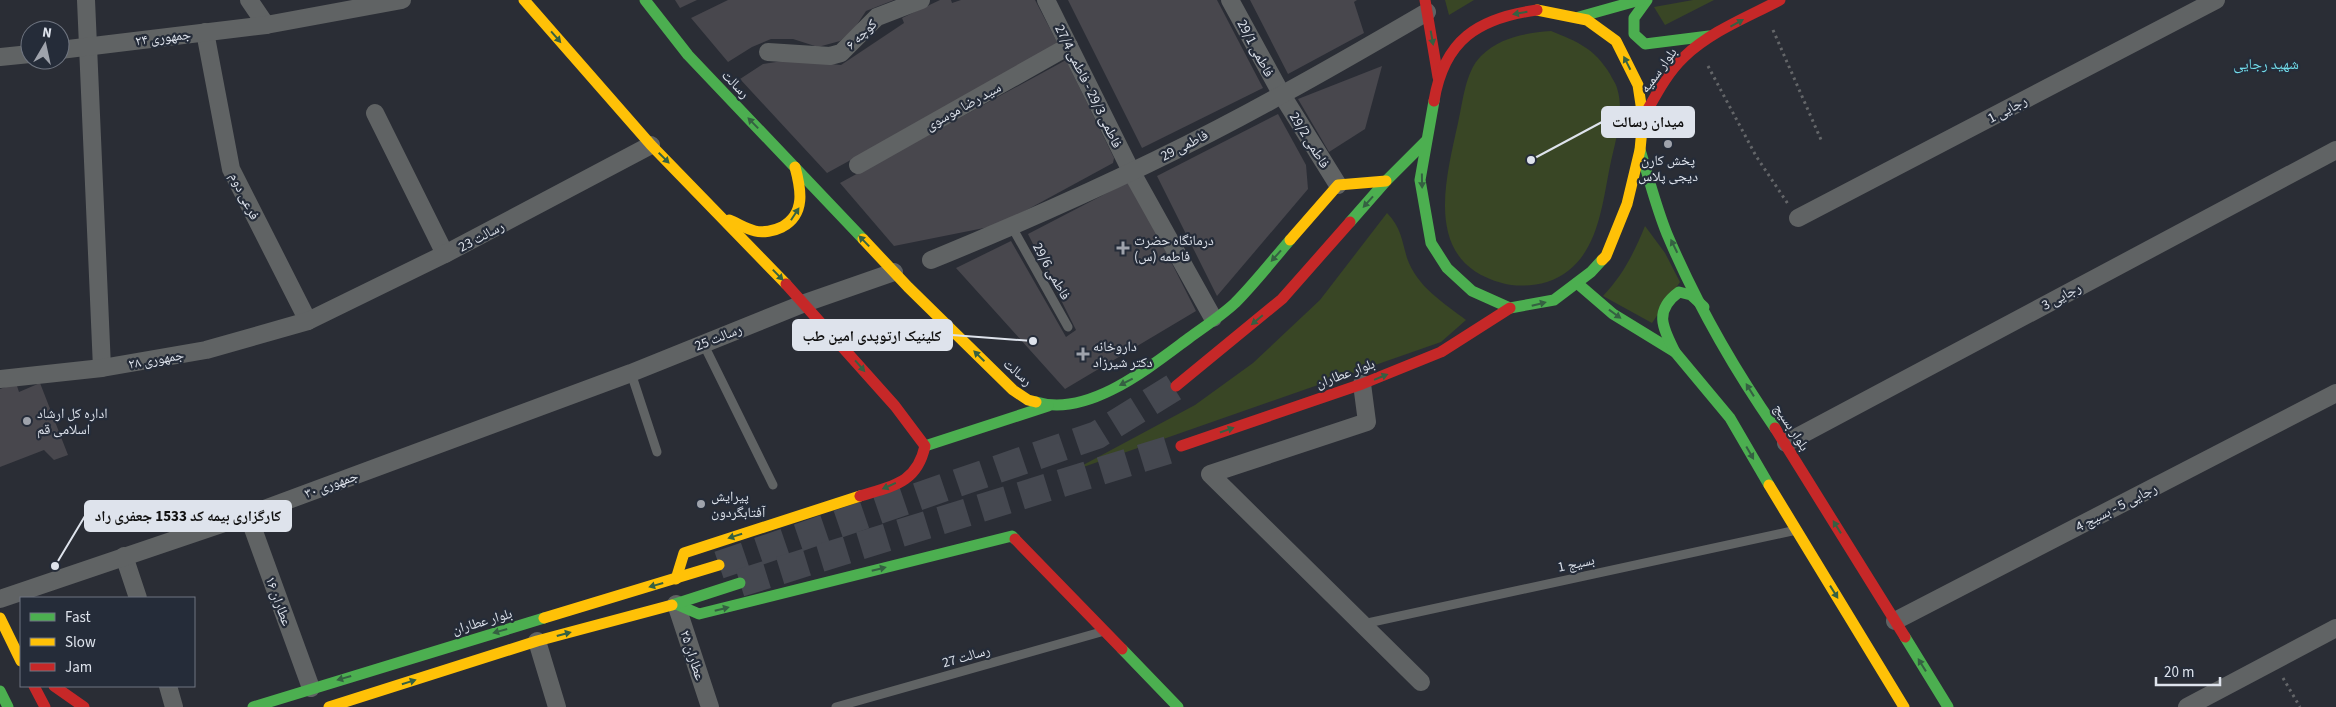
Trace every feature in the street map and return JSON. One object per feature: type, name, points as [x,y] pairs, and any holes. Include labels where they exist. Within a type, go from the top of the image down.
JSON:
[{"type":"main road","points":[[524,0],[651,145],[805,303],[895,406],[925,446],[922,462],[914,475],[883,489],[684,553],[676,579]]},
{"type":"main road","name":"رسالت","points":[[645,0],[688,55],[894,272],[1013,390],[1028,400],[1048,406],[1069,404],[1100,395],[1130,381],[1188,340],[1213,318],[1234,304],[1338,185]]},
{"type":"main road","points":[[1535,0],[1549,11]]},
{"type":"main road","points":[[1579,17],[1640,0]]},
{"type":"main road","points":[[1647,0],[1634,18],[1634,34],[1645,44],[1716,35]]},
{"type":"main road","name":"بلوار سمیه","points":[[1643,118],[1662,85],[1678,65],[1698,46],[1780,0]]},
{"type":"main road","points":[[1426,6],[1438,77]]},
{"type":"main road","points":[[1549,11],[1579,17],[1602,30],[1616,41],[1638,85],[1643,118],[1640,150],[1627,204],[1606,256],[1577,283],[1554,300],[1510,308],[1472,290],[1447,268],[1431,243],[1420,180],[1438,77],[1452,51],[1470,33],[1492,20],[1516,13],[1549,11]]},
{"type":"main road","points":[[1176,386],[1282,299],[1386,181],[1426,141]]},
{"type":"main road","name":"بلوار بسیج","points":[[1640,150],[1667,233],[1749,390],[1786,443],[1948,707]]},
{"type":"main road","points":[[721,217],[755,231],[772,230],[789,224],[800,208],[801,188],[795,167]]},
{"type":"main road","points":[[1338,185],[1386,181]]},
{"type":"main road","points":[[1577,283],[1613,314],[1675,352]]},
{"type":"main road","points":[[1704,307],[1691,295],[1679,292],[1668,299],[1662,315],[1664,328],[1675,352],[1730,418],[1795,530],[1904,707]]},
{"type":"main road","name":"بلوار عطاران","points":[[1181,446],[1362,384],[1441,352],[1510,308]]},
{"type":"main road","points":[[925,446],[1048,406]]},
{"type":"main road","points":[[676,604],[699,614],[1012,536],[1172,705]]},
{"type":"main road","name":"بلوار عطاران","points":[[253,707],[310,688],[719,566]]},
{"type":"main road","points":[[329,707],[537,641],[676,604],[740,583]]},
{"type":"main road","points":[[0,618],[20,658]]},
{"type":"main road","points":[[35,687],[45,707]]},
{"type":"main road","points":[[55,687],[84,707]]},
{"type":"main road","points":[[0,691],[8,707]]},
{"type":"street","points":[[86,0],[102,368]]},
{"type":"street","points":[[249,0],[266,25]]},
{"type":"street","name":"جمهوری ۲۴","points":[[70,49],[266,25],[402,0]]},
{"type":"street","name":"کوچه ۶","points":[[768,52],[830,56],[841,53],[877,17],[921,0]]},
{"type":"street","name":"فاطمی 29/3 - فاطمی 27/4","points":[[1046,0],[1131,172],[1213,318]]},
{"type":"street","name":"فاطمی 29/1","points":[[1230,0],[1282,95]]},
{"type":"street","name":"رجایی 1","points":[[1798,218],[2216,0]]},
{"type":"street","name":"فاطمی 29","points":[[931,260],[1012,227],[1131,172],[1282,95],[1426,6]]},
{"type":"street","name":"فرعی دوم","points":[[205,32],[232,169],[308,321]]},
{"type":"street","name":"سید رضا موسوی","points":[[858,165],[1069,46]]},
{"type":"street","points":[[0,57],[20,55]]},
{"type":"street","name":"فاطمی 29/2","points":[[1282,95],[1338,185]]},
{"type":"street","points":[[375,113],[446,254]]},
{"type":"street","name":"رسالت 23","points":[[308,321],[446,254],[651,145]]},
{"type":"street","name":"رجایی 3","points":[[1786,443],[2336,150]]},
{"type":"street","name":"رسالت 25","points":[[631,372],[805,303],[894,272]]},
{"type":"street","name":"جمهوری ۲۸","points":[[0,379],[102,368],[206,350],[308,321]]},
{"type":"street","name":"جمهوری ۳۰","points":[[0,599],[248,515],[631,372]]},
{"type":"street","points":[[1362,384],[1367,422],[1210,474],[1421,682]]},
{"type":"street","name":"رجایی 5 - بسیج 4","points":[[1895,622],[2336,393]]},
{"type":"street","name":"عطاران ۱۶","points":[[248,515],[310,688]]},
{"type":"street","points":[[124,556],[138,597]]},
{"type":"street","name":"عطاران ۲۵","points":[[676,604],[710,707]]},
{"type":"street","points":[[2187,707],[2336,628]]},
{"type":"street","points":[[537,641],[557,707]]},
{"type":"street","points":[[168,687],[174,707]]},
{"type":"lane","name":"فاطمی 29/6","points":[[1012,227],[1068,327]]},
{"type":"lane","points":[[703,343],[773,485]]},
{"type":"lane","points":[[631,372],[657,452]]},
{"type":"lane","name":"بسیج 1","points":[[1363,624],[1795,530]]},
{"type":"lane","name":"رسالت 27","points":[[836,707],[1103,632]]},
{"type":"path","points":[[1764,8],[1822,142]]},
{"type":"path","points":[[1698,46],[1756,156],[1798,218]]},
{"type":"path","points":[[2273,662],[2300,707]]},
{"type":"green space","points":[[1445,0],[1474,0],[1449,15]]},
{"type":"green space","points":[[1693,0],[1714,0],[1665,25],[1654,7]]},
{"type":"green space","points":[[1551,31],[1585,47],[1604,65],[1616,84],[1620,117],[1599,218],[1587,250],[1577,263],[1564,274],[1547,282],[1525,286],[1513,285],[1502,283],[1477,273],[1460,257],[1450,239],[1446,217],[1445,194],[1448,170],[1465,88],[1471,70],[1481,56],[1496,44],[1505,40],[1532,33]]},
{"type":"green space","points":[[1387,213],[1398,229],[1407,258],[1417,278],[1440,301],[1466,320],[1441,342],[1072,471],[1195,405],[1253,363],[1320,300]]},
{"type":"green space","points":[[1645,226],[1665,253],[1680,282],[1652,323],[1603,296],[1627,263]]},
{"type":"building","points":[[675,0],[697,0],[680,8]]},
{"type":"building","points":[[728,0],[894,0],[866,11],[854,29],[840,41],[818,47],[793,39],[771,39],[752,47],[728,62],[691,18]]},
{"type":"building","points":[[940,0],[951,0],[952,3],[961,0],[1035,0],[1057,42],[1055,48],[827,173],[740,79],[763,64],[789,60],[841,65],[904,23],[902,18]]},
{"type":"building","points":[[1068,0],[1217,0],[1263,88],[1142,148]]},
{"type":"building","points":[[1250,0],[1357,0],[1354,2],[1364,33],[1288,74]]},
{"type":"building","points":[[1066,60],[1114,158],[1113,163],[999,225],[894,246],[840,183]]},
{"type":"building","points":[[1382,66],[1365,129],[1329,152],[1298,99]]},
{"type":"building","points":[[1278,114],[1306,165],[1308,189],[1217,296],[1157,176]]},
{"type":"building","points":[[1130,181],[1196,311],[1065,389],[956,268],[1011,241],[1066,337],[1076,330],[1028,234]]},
{"type":"building","name":"اداره کل ارشاد اسلامی قم","points":[[16,383],[19,392],[40,383],[68,455],[54,460],[44,450],[0,467],[0,389]]},
{"type":"tunnel","points":[[719,565],[1097,435],[1176,386]]},
{"type":"tunnel","points":[[740,583],[1181,446]]},
{"type":"traffic: fast","points":[[645,0],[688,55],[863,239]]},
{"type":"traffic: fast","points":[[1579,17],[1640,0]]},
{"type":"traffic: fast","points":[[1647,0],[1634,18],[1634,34],[1645,44],[1709,36]]},
{"type":"traffic: fast","points":[[1434,101],[1420,180],[1431,243],[1447,268],[1472,291],[1510,308],[1554,300],[1591,272],[1602,260]]},
{"type":"traffic: fast","points":[[1350,222],[1386,181],[1426,141]]},
{"type":"traffic: fast","points":[[1640,150],[1663,224],[1690,284],[1730,358],[1775,428]]},
{"type":"traffic: fast","points":[[1036,402],[1056,405],[1076,403],[1117,387],[1137,375],[1230,308],[1290,240]]},
{"type":"traffic: fast","points":[[1577,283],[1613,314],[1675,352],[1730,418],[1769,485]]},
{"type":"traffic: fast","points":[[1675,352],[1664,327],[1663,313],[1666,306],[1679,292],[1691,295],[1704,307]]},
{"type":"traffic: fast","points":[[925,446],[1048,406]]},
{"type":"traffic: fast","points":[[676,604],[699,614],[1012,536],[1015,539]]},
{"type":"traffic: fast","points":[[672,605],[740,583]]},
{"type":"traffic: fast","points":[[253,707],[544,618]]},
{"type":"traffic: fast","points":[[1905,637],[1948,707]]},
{"type":"traffic: fast","points":[[1122,649],[1178,707]]},
{"type":"traffic: fast","points":[[0,691],[8,707]]},
{"type":"traffic: slow","points":[[524,0],[651,145],[786,284]]},
{"type":"traffic: slow","points":[[1537,10],[1587,20],[1616,41],[1638,85],[1643,118],[1640,150],[1627,204],[1606,256],[1602,260]]},
{"type":"traffic: slow","points":[[729,220],[748,229],[761,232],[782,227],[790,222],[795,215],[800,200],[795,167]]},
{"type":"traffic: slow","points":[[1290,240],[1338,185],[1386,181]]},
{"type":"traffic: slow","points":[[863,239],[908,287],[1013,390],[1028,400],[1036,402]]},
{"type":"traffic: slow","points":[[1769,485],[1904,707]]},
{"type":"traffic: slow","points":[[676,579],[684,553],[860,496]]},
{"type":"traffic: slow","points":[[544,618],[719,565]]},
{"type":"traffic: slow","points":[[329,707],[537,641],[672,605]]},
{"type":"traffic: slow","points":[[0,618],[20,659]]},
{"type":"traffic: jam","points":[[1425,0],[1438,77]]},
{"type":"traffic: jam","points":[[1643,118],[1661,86],[1684,57],[1730,25],[1780,0]]},
{"type":"traffic: jam","points":[[1434,101],[1446,62],[1455,48],[1467,36],[1481,26],[1497,19],[1537,10]]},
{"type":"traffic: jam","points":[[1176,386],[1282,299],[1350,222]]},
{"type":"traffic: jam","points":[[786,284],[895,406],[925,446],[916,468],[910,475],[893,486],[860,496]]},
{"type":"traffic: jam","points":[[1181,446],[1362,384],[1441,352],[1510,308]]},
{"type":"traffic: jam","points":[[1775,428],[1905,637]]},
{"type":"traffic: jam","points":[[1015,539],[1122,649]]},
{"type":"traffic: jam","points":[[35,687],[45,707]]},
{"type":"traffic: jam","points":[[55,687],[84,707]]},
{"type":"place","name":"پخش کارن دیجی پلاس","points":[[1668,144]]},
{"type":"place","name":"میدان رسالت","points":[[1531,160]]},
{"type":"place","name":"درمانگاه حضرت فاطمه (س)","points":[[1123,248]]},
{"type":"place","name":"کلینیک ارتوپدی امین طب","points":[[1033,341]]},
{"type":"place","name":"داروخانه دکتر شیرزاد","points":[[1083,354]]},
{"type":"place","name":"اداره کل ارشاد اسلامی قم","points":[[27,421]]},
{"type":"place","name":"پیرایش آفتابگردون","points":[[701,504]]},
{"type":"place","name":"کارگزاری بیمه کد 1533 جعفری راد","points":[[55,566]]},
{"type":"district","name":"شهید رجایی","points":[[2266,64]]}]
